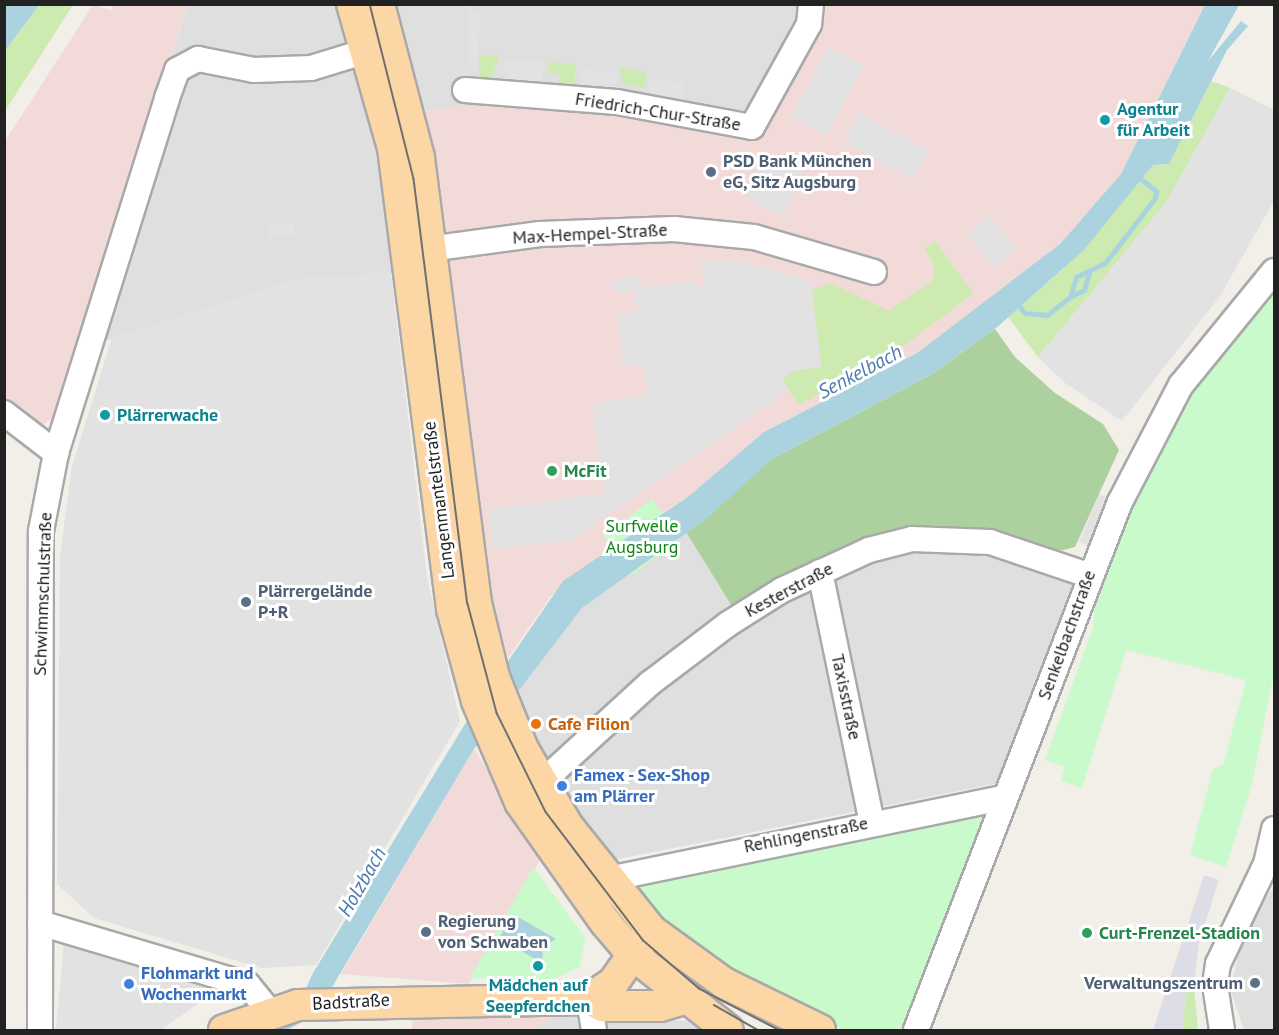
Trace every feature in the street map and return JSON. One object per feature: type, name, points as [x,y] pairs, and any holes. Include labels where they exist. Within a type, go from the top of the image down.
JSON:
[{"type":"main road","name":"Langenmantelstraße","points":[[352,4],[421,250],[471,576],[494,677],[489,711],[608,879],[652,931],[724,983],[820,1030]]},
{"type":"main road","name":"Langenmantelstraße","points":[[379,4],[411,121],[451,598],[489,711],[544,841],[632,954],[684,999],[728,1030]]},
{"type":"main road","points":[[589,999],[613,983],[632,954],[652,931]]},
{"type":"main road","name":"Badstraße","points":[[224,1030],[269,1011],[298,1005],[589,999],[603,1006],[660,1006],[684,999]]},
{"type":"street","name":"Friedrich-Chur-Straße","points":[[465,90],[617,102],[752,127],[809,24],[811,4]]},
{"type":"street","name":"Schwimmschulstraße","points":[[40,1030],[41,531],[56,453],[177,70],[187,62],[212,58],[254,70],[311,68],[366,51]]},
{"type":"street","name":"Max-Hempel-Straße","points":[[421,250],[540,234],[674,229],[754,237],[874,272]]},
{"type":"street","name":"Senkelbachstraße","points":[[916,1030],[1088,575],[1181,385],[1275,271]]},
{"type":"street","points":[[4,413],[56,453]]},
{"type":"street","name":"Kesterstraße","points":[[541,783],[690,651],[782,590],[868,550],[949,537],[990,542],[1088,575]]},
{"type":"street","name":"Taxisstraße","points":[[820,572],[872,822]]},
{"type":"street","name":"Rehlingenstraße","points":[[608,879],[872,822],[1004,798]]},
{"type":"street","points":[[1222,1030],[1215,985],[1218,964],[1270,868],[1275,829]]},
{"type":"street","points":[[40,923],[248,985],[269,1011]]},
{"type":"street","points":[[589,999],[594,1030]]},
{"type":"shaded area","points":[[93,5],[111,10],[114,5],[188,5],[51,420],[43,424],[5,403],[5,141]]},
{"type":"shaded area","points":[[188,5],[815,5],[758,122],[444,268],[289,281],[75,351]]},
{"type":"shaded area","points":[[458,5],[472,5],[469,10],[479,16],[478,66],[467,66],[468,10]]},
{"type":"shaded area","points":[[815,5],[1205,5],[1121,174],[1060,244],[917,353],[764,432],[689,496],[622,538],[551,596],[508,658],[488,585],[419,112],[509,98],[751,127]]},
{"type":"shaded area","points":[[829,47],[864,65],[826,136],[791,117]]},
{"type":"shaded area","points":[[505,60],[543,61],[542,83],[505,82]]},
{"type":"shaded area","points":[[582,69],[618,73],[616,90],[580,86]]},
{"type":"shaded area","points":[[650,78],[686,83],[682,101],[647,95]]},
{"type":"shaded area","points":[[1230,88],[1274,110],[1274,201],[1220,296],[1122,421],[1065,383],[1038,357],[1166,202]]},
{"type":"shaded area","points":[[860,113],[929,151],[913,180],[844,142]]},
{"type":"shaded area","points":[[764,154],[803,170],[784,216],[746,200]]},
{"type":"shaded area","points":[[989,215],[1017,247],[994,267],[966,235]]},
{"type":"shaded area","points":[[293,224],[295,236],[267,238],[267,226]]},
{"type":"shaded area","points":[[701,260],[739,261],[811,281],[821,367],[792,371],[782,380],[789,390],[572,540],[493,549],[488,510],[605,493],[592,404],[648,395],[644,364],[623,367],[617,314],[637,311],[635,290],[613,293],[612,280],[640,276],[642,288],[691,280],[693,286],[704,285]]},
{"type":"shaded area","name":"Plärrergelände P+R","points":[[391,272],[427,577],[460,721],[316,965],[261,968],[94,918],[57,884],[60,556],[72,466],[112,338],[289,281]]},
{"type":"shaded area","points":[[1099,494],[1111,499],[1090,547],[1079,542]]},
{"type":"shaded area","points":[[929,514],[1083,559],[1004,782],[613,860],[565,815],[518,728],[516,689],[582,608],[686,532],[737,596],[832,541]]},
{"type":"shaded area","points":[[474,749],[542,856],[469,984],[341,974]]},
{"type":"shaded area","points":[[1204,875],[1219,880],[1199,943],[1194,987],[1186,994],[1182,1030],[1153,1030]]},
{"type":"shaded area","points":[[1274,888],[1274,1030],[1244,1030],[1230,988],[1248,918]]},
{"type":"shaded area","points":[[64,940],[220,988],[161,1030],[56,1030]]},
{"type":"shaded area","points":[[413,1007],[559,1014],[532,1030],[412,1030]]},
{"type":"shaded area","points":[[559,1014],[709,1022],[719,1030],[532,1030]]},
{"type":"green space","points":[[39,5],[73,5],[5,111],[5,51]]},
{"type":"green space","points":[[479,55],[499,55],[490,84],[479,84]]},
{"type":"green space","points":[[549,62],[576,64],[574,86],[559,84],[559,74],[548,73]]},
{"type":"green space","points":[[620,67],[647,73],[644,88],[622,83]]},
{"type":"green space","points":[[1211,81],[1230,88],[1167,202],[1038,357],[1008,317],[1062,270],[1153,165],[1169,164]]},
{"type":"green space","points":[[935,240],[973,294],[892,354],[799,405],[782,380],[792,371],[821,367],[812,290],[831,283],[889,311],[934,279],[933,262],[924,250]]},
{"type":"green space","points":[[1274,284],[1274,672],[1252,784],[1226,867],[1190,855],[1213,769],[1223,765],[1246,680],[1126,650],[1082,788],[1061,781],[1065,767],[1045,760],[1093,627],[1097,593],[1161,442],[1207,363]]},
{"type":"green space","points":[[995,329],[1015,357],[1055,393],[1103,424],[1119,450],[1075,547],[1056,552],[973,528],[927,525],[873,535],[782,574],[735,611],[686,532],[772,459],[932,374]]},
{"type":"green space","name":"Surfwelle Augsburg","points":[[652,499],[681,538],[632,575],[603,536]]},
{"type":"green space","points":[[984,809],[966,871],[900,1030],[844,1030],[735,977],[680,938],[632,891],[632,884]]},
{"type":"green space","points":[[533,867],[585,937],[580,967],[552,980],[470,978]]},
{"type":"green space","points":[[1194,987],[1198,1030],[1182,1030],[1186,994]]},
{"type":"water","points":[[4,5],[39,5],[5,51]]},
{"type":"water","points":[[1205,5],[1239,5],[1208,61],[1241,21],[1248,26],[1227,50],[1169,164],[1153,165],[1084,250],[995,329],[932,374],[772,459],[706,519],[582,608],[474,749],[316,1014],[287,1030],[254,1030],[297,1008],[313,973],[465,724],[563,581],[689,496],[764,432],[917,353],[1060,244],[1121,174]]},
{"type":"water","points":[[513,914],[556,939],[543,947],[542,963],[499,938]]},
{"type":"waterway","points":[[1016,302],[1025,313],[1047,315],[1070,297],[1076,277],[1105,263],[1155,198],[1156,191],[1139,177]]},
{"type":"waterway","points":[[1070,297],[1084,290],[1089,273]]},
{"type":"tram line","points":[[370,4],[414,179],[468,604],[497,713],[546,812],[643,940],[700,989],[779,1030]]},
{"type":"tram line","points":[[714,1005],[758,1030]]},
{"type":"place","name":"Agentur für Arbeit","points":[[1105,120]]},
{"type":"place","name":"PSD Bank München eG, Sitz Augsburg","points":[[711,172]]},
{"type":"place","name":"Plärrerwache","points":[[105,415]]},
{"type":"place","name":"McFit","points":[[552,471]]},
{"type":"place","name":"Plärrergelände P+R","points":[[246,602]]},
{"type":"place","name":"Cafe Filion","points":[[536,724]]},
{"type":"place","name":"Famex - Sex-Shop am Plärrer","points":[[562,786]]},
{"type":"place","name":"Regierung von Schwaben","points":[[426,932]]},
{"type":"place","name":"Curt-Frenzel-Stadion","points":[[1087,933]]},
{"type":"place","name":"Mädchen auf Seepferdchen","points":[[538,966]]},
{"type":"place","name":"Verwaltungszentrum","points":[[1255,983]]},
{"type":"place","name":"Flohmarkt und Wochenmarkt","points":[[129,984]]},
{"type":"water label","name":"Senkelbach","points":[[860,372]]},
{"type":"water label","name":"Holzbach","points":[[362,882]]}]
